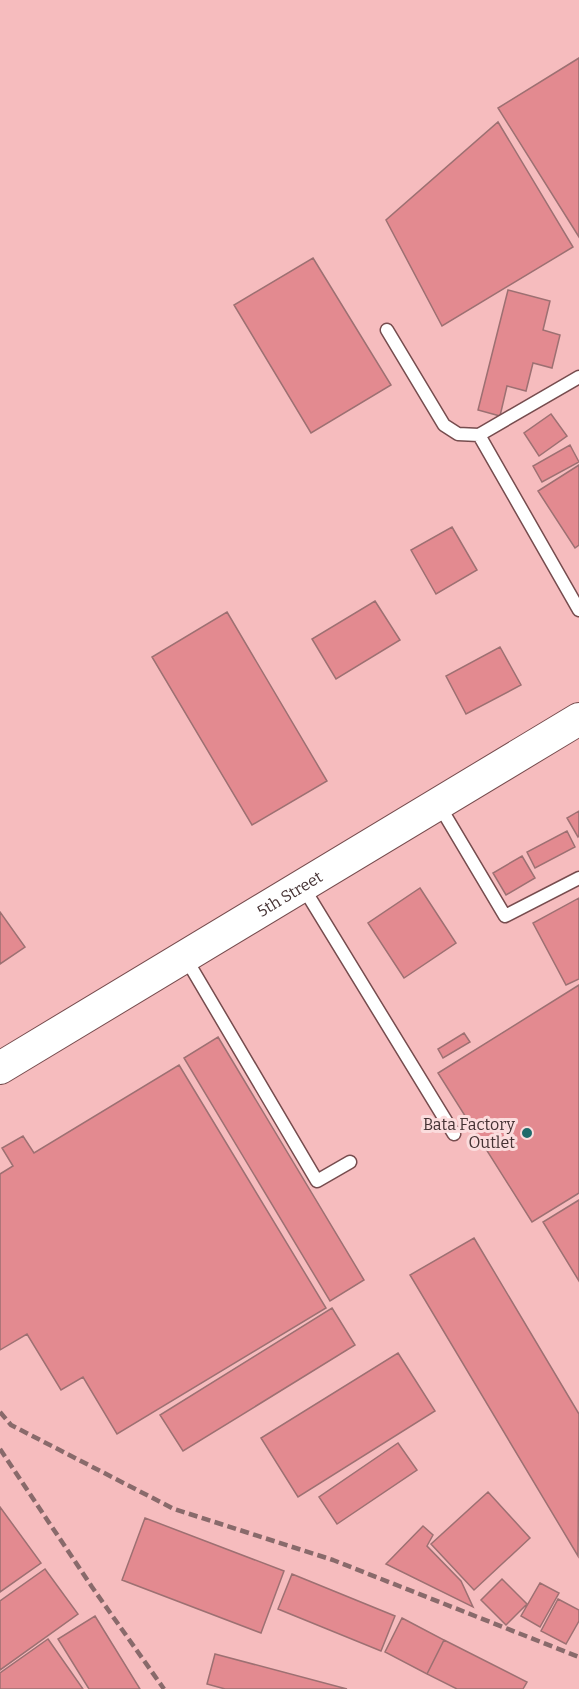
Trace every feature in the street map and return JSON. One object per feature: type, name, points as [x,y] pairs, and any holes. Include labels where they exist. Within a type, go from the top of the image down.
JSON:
[{"type":"street","name":"5th Street","points":[[0,1068],[579,719]]},
{"type":"lane","points":[[387,330],[444,425],[458,434],[479,435],[579,377]]},
{"type":"lane","points":[[479,435],[579,610]]},
{"type":"lane","points":[[438,804],[505,916],[579,878]]},
{"type":"lane","points":[[303,886],[454,1134]]},
{"type":"lane","points":[[185,956],[317,1181],[350,1162]]},
{"type":"shaded area","points":[[0,0],[579,0],[579,1689],[0,1689]]},
{"type":"building","points":[[579,58],[579,237],[498,108]]},
{"type":"building","points":[[498,122],[573,247],[442,326],[386,220]]},
{"type":"building","points":[[313,258],[391,385],[311,433],[234,305]]},
{"type":"building","points":[[508,290],[550,301],[543,330],[560,335],[552,368],[533,363],[526,391],[507,386],[500,416],[478,410]]},
{"type":"building","points":[[551,414],[567,436],[539,456],[524,433]]},
{"type":"building","points":[[570,445],[579,462],[542,482],[533,466]]},
{"type":"building","points":[[579,465],[579,545],[575,548],[538,491]]},
{"type":"building","points":[[452,527],[477,570],[436,594],[411,550]]},
{"type":"building","points":[[375,601],[400,640],[336,679],[312,639]]},
{"type":"building","points":[[227,612],[327,781],[252,825],[152,657]]},
{"type":"building","points":[[500,647],[521,685],[466,714],[446,676]]},
{"type":"building","points":[[579,811],[579,836],[578,837],[567,818]]},
{"type":"building","points":[[567,831],[575,847],[535,868],[527,852]]},
{"type":"building","points":[[522,856],[535,878],[506,895],[493,873]]},
{"type":"building","points":[[420,888],[456,943],[404,978],[368,923]]},
{"type":"building","points":[[579,898],[579,979],[566,985],[533,923]]},
{"type":"building","points":[[0,912],[25,947],[0,964]]},
{"type":"building","name":"Bata Factory Outlet","points":[[579,985],[579,1193],[532,1222],[438,1073]]},
{"type":"building","points":[[464,1033],[470,1042],[443,1058],[438,1049]]},
{"type":"building","points":[[218,1037],[364,1280],[330,1301],[184,1058]]},
{"type":"building","points":[[179,1065],[326,1308],[117,1434],[83,1377],[61,1390],[27,1334],[0,1350],[0,1174],[13,1166],[2,1148],[23,1136],[34,1153]]},
{"type":"building","points":[[579,1200],[579,1281],[543,1222]]},
{"type":"building","points":[[474,1238],[579,1414],[578,1556],[410,1275]]},
{"type":"building","points":[[332,1308],[355,1345],[183,1451],[160,1415]]},
{"type":"building","points":[[398,1353],[435,1411],[298,1497],[261,1438]]},
{"type":"building","points":[[398,1443],[417,1470],[337,1524],[319,1497]]},
{"type":"building","points":[[488,1492],[530,1538],[474,1590],[431,1544]]},
{"type":"building","points":[[0,1507],[41,1563],[0,1592]]},
{"type":"building","points":[[145,1518],[284,1571],[261,1633],[122,1580]]},
{"type":"building","points":[[423,1526],[433,1535],[427,1546],[461,1581],[473,1607],[386,1564]]},
{"type":"building","points":[[45,1569],[78,1614],[0,1670],[0,1601]]},
{"type":"building","points":[[292,1574],[395,1616],[381,1651],[278,1609]]},
{"type":"building","points":[[502,1579],[527,1604],[506,1625],[481,1600]]},
{"type":"building","points":[[540,1583],[559,1593],[540,1627],[521,1616]]},
{"type":"building","points":[[558,1599],[579,1610],[579,1621],[566,1644],[541,1631]]},
{"type":"building","points":[[95,1616],[140,1689],[89,1689],[58,1639]]},
{"type":"building","points":[[402,1618],[444,1640],[427,1674],[385,1652]]},
{"type":"building","points":[[48,1639],[83,1689],[0,1689],[0,1673]]},
{"type":"building","points":[[444,1640],[527,1682],[523,1689],[457,1689],[427,1674]]},
{"type":"building","points":[[215,1654],[347,1689],[225,1689],[207,1684]]},
{"type":"railway","points":[[0,1412],[11,1425],[174,1509],[333,1560],[579,1657]]},
{"type":"railway","points":[[0,1449],[92,1587],[164,1689]]},
{"type":"place","name":"Bata Factory Outlet","points":[[527,1133]]}]
